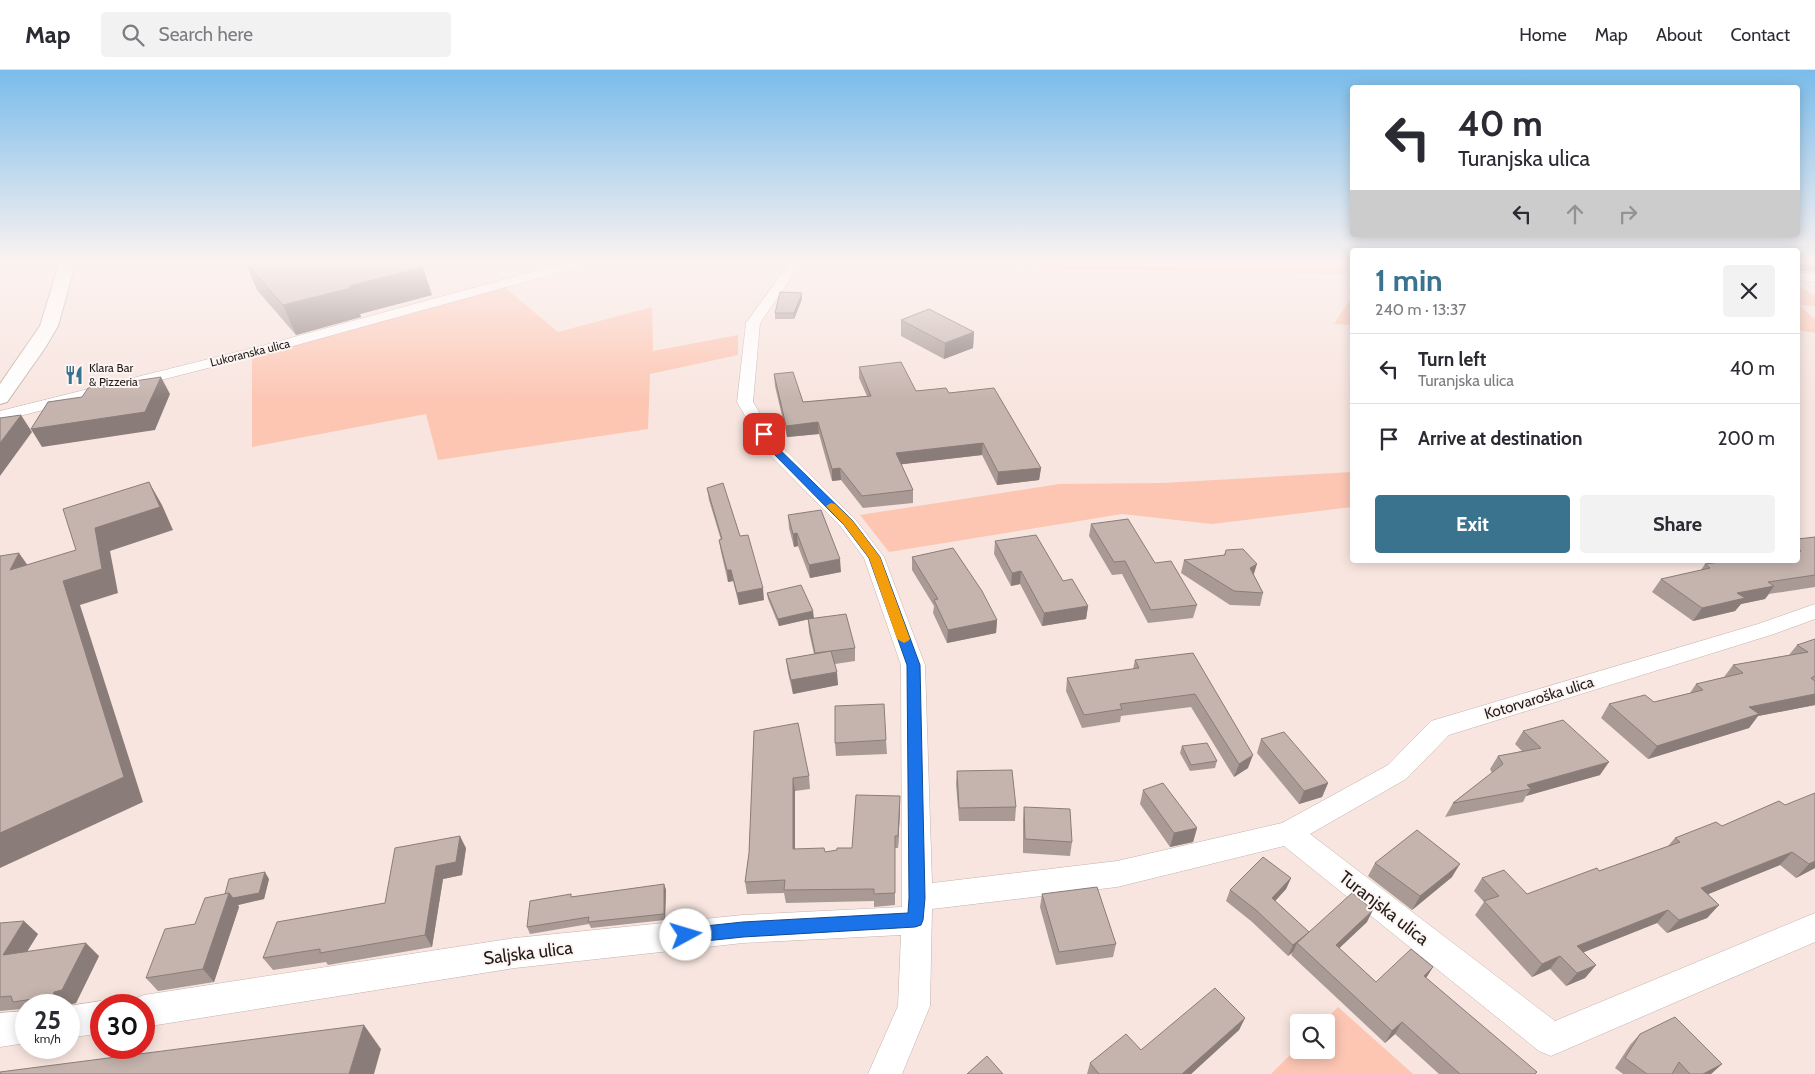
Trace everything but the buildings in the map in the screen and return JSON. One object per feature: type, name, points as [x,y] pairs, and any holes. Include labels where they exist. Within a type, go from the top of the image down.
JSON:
[{"type":"street","points":[[0,398],[36,348],[49,326],[54,308]]},
{"type":"street","name":"Lukoranska ulica","points":[[0,416],[270,348],[415,308]]},
{"type":"street","points":[[764,308],[753,323],[745,402],[771,446],[848,523],[874,557],[913,665],[916,909],[914,1006],[885,1074]]},
{"type":"street","name":"Kotorvaroška ulica","points":[[1288,833],[1396,772],[1440,728],[1766,629],[1815,611]]},
{"type":"street","points":[[916,909],[1117,874],[1288,833]]},
{"type":"street","name":"Turanjska ulica","points":[[1288,833],[1551,1039],[1815,927]]},
{"type":"street","name":"Saljska ulica","points":[[155,1009],[515,953],[916,909]]},
{"type":"street","points":[[0,1030],[15,1028]]},
{"type":"shaded area","points":[[427,308],[529,308],[558,332],[652,308],[653,351],[738,335],[738,355],[650,374],[648,429],[438,460],[426,414],[252,447],[252,355]]},
{"type":"shaded area","points":[[1344,308],[1350,308],[1350,325],[1334,324]]},
{"type":"shaded area","points":[[1800,308],[1815,319],[1815,333],[1800,330]]},
{"type":"shaded area","points":[[1350,472],[1350,507],[1212,524],[1122,514],[889,552],[860,515],[1059,484],[1163,483]]},
{"type":"shaded area","points":[[1338,1007],[1413,1074],[1271,1074],[1290,1055],[1290,1059],[1335,1059],[1335,1014],[1331,1014]]},
{"type":"slow traffic","points":[[831,506],[848,523],[874,557],[904,639]]},
{"type":"place","name":"Klara Bar & Pizzeria","points":[[74,375]]},
{"type":"route","points":[[686,935],[743,929],[915,920],[917,898],[913,665],[874,557],[848,523],[771,446],[764,434]]}]
